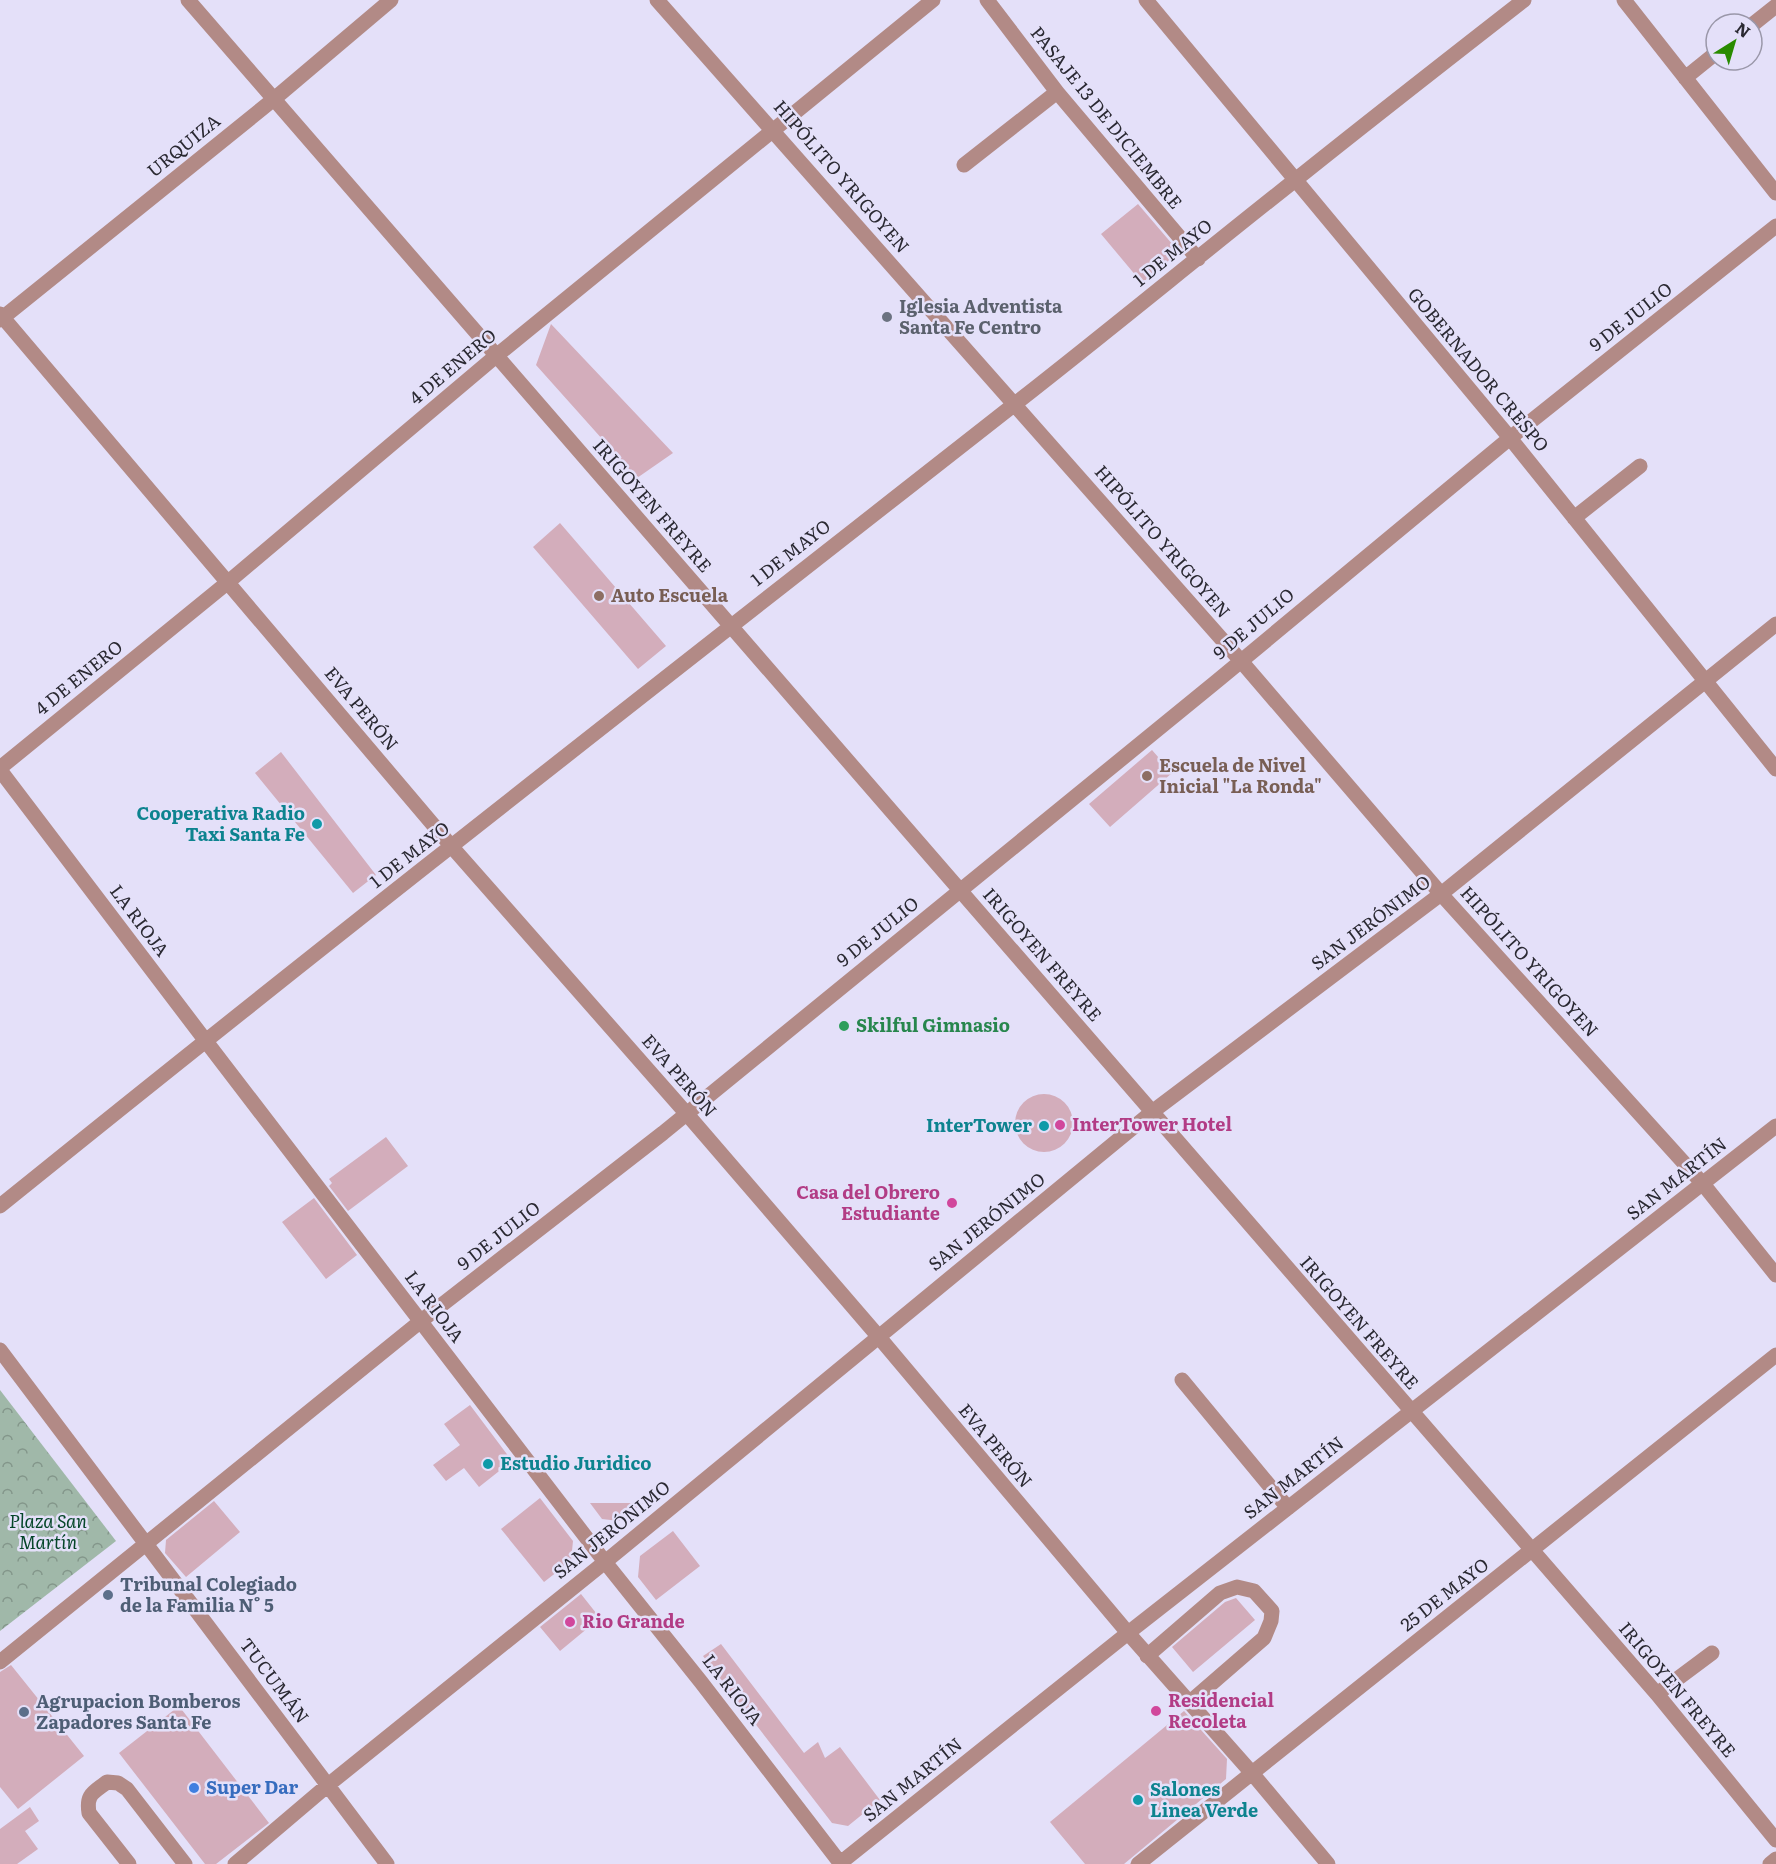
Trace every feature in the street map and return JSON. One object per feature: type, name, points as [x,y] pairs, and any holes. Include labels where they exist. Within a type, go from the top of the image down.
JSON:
[{"type":"street","name":"IRIGOYEN FREYRE","points":[[188,0],[1410,1412],[1657,1694],[1776,1840]]},
{"type":"street","name":"URQUIZA","points":[[1,318],[274,99],[391,0]]},
{"type":"street","name":"HIPÓLITO YRIGOYEN","points":[[657,0],[1241,661],[1442,894],[1703,1184],[1776,1275]]},
{"type":"street","name":"4 DE ENERO","points":[[0,769],[227,583],[496,356],[933,0]]},
{"type":"street","name":"PASAJE 13 DE DICIEMBRE","points":[[987,0],[1057,92],[1198,259]]},
{"type":"street","name":"GOBERNADOR CRESPO","points":[[1146,0],[1509,438],[1776,769]]},
{"type":"street","name":"1 DE MAYO","points":[[0,1206],[205,1040],[730,625],[1015,404],[1524,0]]},
{"type":"street","points":[[1624,0],[1776,193]]},
{"type":"street","points":[[1764,16],[1776,6]]},
{"type":"street","points":[[1685,78],[1704,63]]},
{"type":"street","points":[[964,165],[1057,92]]},
{"type":"street","name":"9 DE JULIO","points":[[0,1662],[421,1322],[686,1113],[1241,661],[1509,438],[1776,226]]},
{"type":"street","name":"EVA PERÓN","points":[[1,318],[452,847],[878,1336],[1128,1634],[1251,1772],[1328,1864]]},
{"type":"street","points":[[1574,518],[1640,466]]},
{"type":"street","name":"SAN JERÓNIMO","points":[[235,1864],[328,1785],[605,1562],[1152,1112],[1442,894],[1776,624]]},
{"type":"street","name":"LA RIOJA","points":[[0,769],[605,1562],[708,1691],[840,1864]]},
{"type":"street","name":"SAN MARTÍN","points":[[840,1864],[1128,1634],[1776,1126]]},
{"type":"street","name":"TUCUMÁN","points":[[0,1350],[387,1864]]},
{"type":"street","name":"25 DE MAYO","points":[[1138,1864],[1776,1355]]},
{"type":"street","points":[[1182,1380],[1288,1508]]},
{"type":"street","points":[[1147,1656],[1220,1593],[1238,1587],[1254,1591],[1260,1597],[1272,1611],[1271,1622],[1264,1638],[1189,1703]]},
{"type":"street","points":[[1657,1694],[1712,1653]]},
{"type":"street","points":[[129,1864],[89,1814],[87,1804],[90,1795],[107,1782],[118,1783],[127,1789],[185,1864]]},
{"type":"street","points":[[1770,1864],[1776,1859]]},
{"type":"green space","name":"Plaza San Martín","points":[[0,1390],[116,1541],[0,1631]]},
{"type":"building","points":[[1138,204],[1179,252],[1142,283],[1101,234]]},
{"type":"building","points":[[551,324],[673,453],[637,478],[536,365]]},
{"type":"building","name":"Auto Escuela","points":[[560,523],[666,646],[638,669],[533,547]]},
{"type":"building","points":[[1152,750],[1172,773],[1110,827],[1089,804]]},
{"type":"building","name":"Cooperativa Radio Taxi Santa Fe","points":[[281,752],[376,875],[353,893],[255,773]]},
{"type":"building","name":"InterTower","points":[[1044,1094],[1055,1096],[1068,1107],[1073,1123],[1071,1134],[1060,1147],[1044,1152],[1033,1150],[1020,1139],[1015,1123],[1017,1112],[1028,1099]]},
{"type":"building","points":[[386,1137],[408,1166],[348,1211],[329,1186],[332,1183],[329,1179]]},
{"type":"building","points":[[314,1198],[357,1255],[326,1279],[282,1222]]},
{"type":"building","points":[[470,1405],[512,1461],[479,1487],[464,1468],[446,1481],[433,1465],[460,1445],[444,1424]]},
{"type":"building","points":[[540,1498],[573,1541],[571,1561],[544,1582],[501,1529]]},
{"type":"building","points":[[214,1501],[240,1532],[186,1577],[165,1553],[166,1540]]},
{"type":"building","points":[[590,1503],[643,1503],[619,1521],[602,1519]]},
{"type":"building","points":[[673,1531],[700,1566],[656,1600],[638,1577],[640,1556]]},
{"type":"building","name":"Rio Grande","points":[[581,1594],[600,1618],[560,1651],[540,1627]]},
{"type":"building","points":[[1236,1598],[1255,1620],[1193,1672],[1172,1647],[1225,1602]]},
{"type":"building","points":[[721,1644],[804,1753],[818,1742],[825,1758],[840,1747],[880,1800],[848,1826],[832,1823],[703,1656]]},
{"type":"building","name":"Agrupacion Bomberos Zapadores Santa Fe","points":[[11,1665],[84,1756],[18,1809],[0,1787],[0,1672]]},
{"type":"building","name":"Super Dar","points":[[179,1706],[269,1823],[216,1864],[205,1864],[119,1753]]},
{"type":"building","name":"Salones Linea Verde","points":[[1184,1711],[1227,1759],[1226,1779],[1124,1864],[1085,1864],[1050,1822]]},
{"type":"building","points":[[30,1807],[39,1821],[25,1831],[38,1849],[17,1864],[0,1864],[0,1829]]},
{"type":"place","name":"Iglesia Adventista Santa Fe Centro","points":[[887,317]]},
{"type":"place","name":"Auto Escuela","points":[[599,596]]},
{"type":"place","name":"Escuela de Nivel Inicial \"La Ronda\"","points":[[1147,776]]},
{"type":"place","name":"Cooperativa Radio Taxi Santa Fe","points":[[317,824]]},
{"type":"place","name":"Skilful Gimnasio","points":[[844,1026]]},
{"type":"place","name":"InterTower Hotel","points":[[1060,1125]]},
{"type":"place","name":"InterTower","points":[[1044,1126]]},
{"type":"place","name":"Casa del Obrero Estudiante","points":[[952,1203]]},
{"type":"place","name":"Estudio Juridico","points":[[488,1464]]},
{"type":"place","name":"Tribunal Colegiado de la Familia N° 5","points":[[108,1595]]},
{"type":"place","name":"Rio Grande","points":[[570,1622]]},
{"type":"place","name":"Residencial Recoleta","points":[[1156,1711]]},
{"type":"place","name":"Agrupacion Bomberos Zapadores Santa Fe","points":[[24,1712]]},
{"type":"place","name":"Super Dar","points":[[194,1788]]},
{"type":"place","name":"Salones Linea Verde","points":[[1138,1800]]}]
